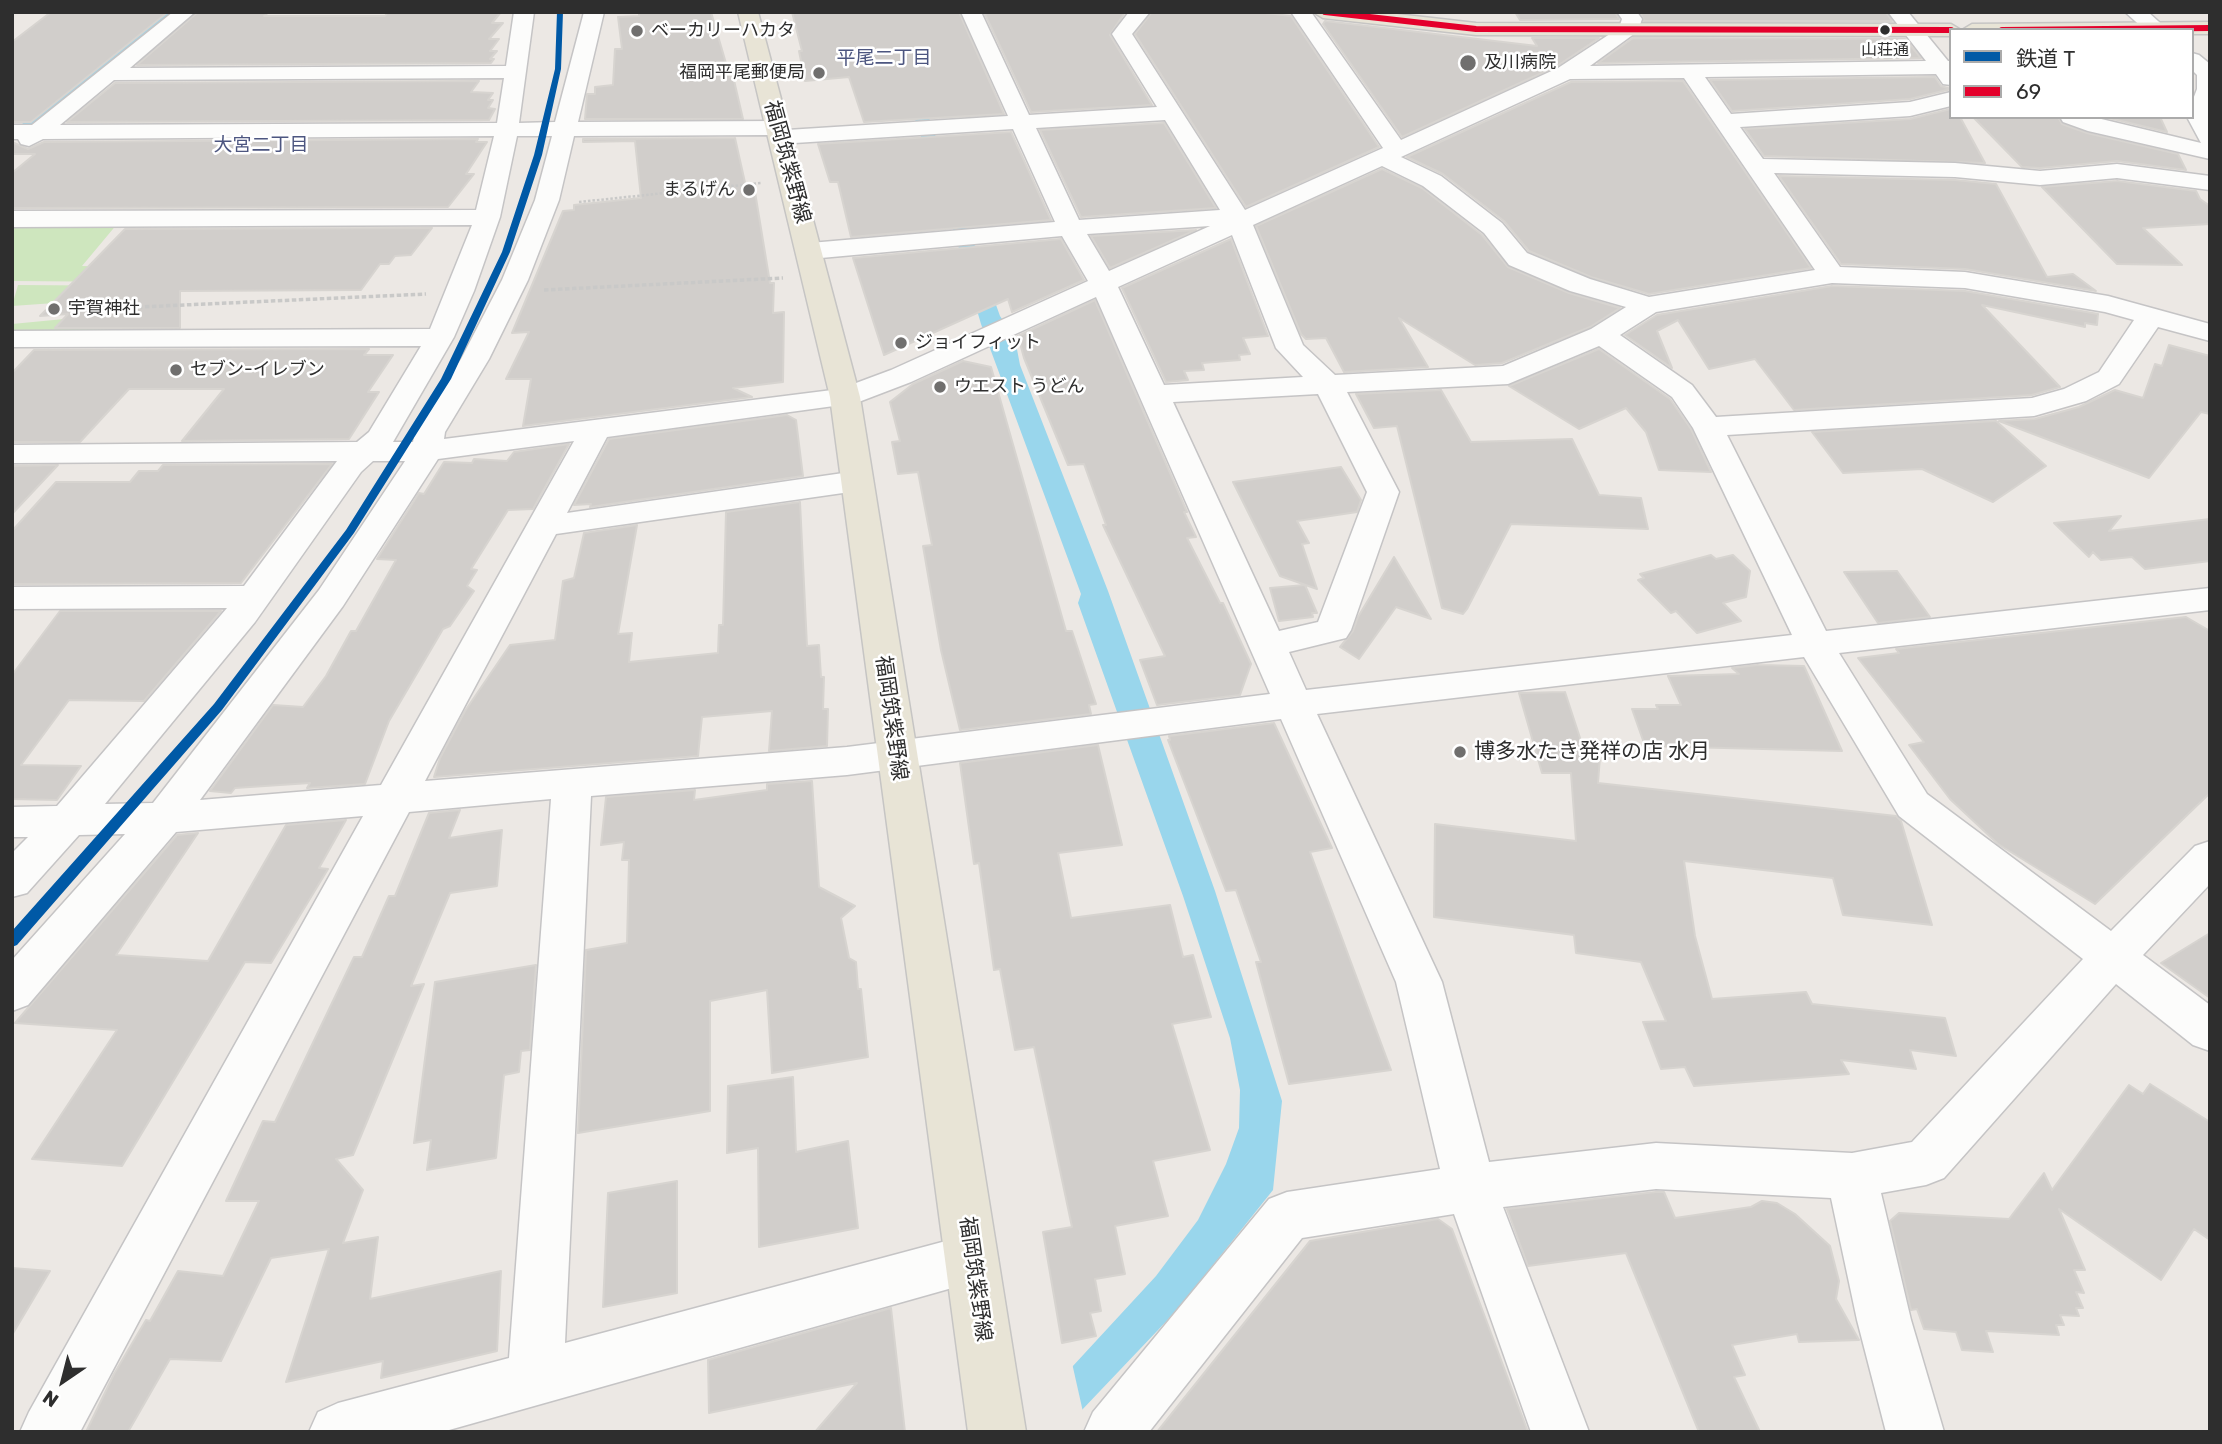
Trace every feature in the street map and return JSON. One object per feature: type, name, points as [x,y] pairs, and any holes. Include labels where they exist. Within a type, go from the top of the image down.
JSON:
[{"type":"main road","name":"福岡筑紫野線","points":[[748,12],[845,397],[972,1259],[988,1425]]},
{"type":"main road","points":[[1323,12],[1476,29],[1627,22],[1949,30]]},
{"type":"street","points":[[12,125],[157,12]]},
{"type":"street","points":[[12,152],[185,12]]},
{"type":"street","points":[[12,881],[68,821],[254,597],[349,465],[381,437],[440,337],[487,216],[507,129],[524,12]]},
{"type":"street","points":[[12,992],[164,818],[331,597],[427,451],[430,432],[475,359],[515,280],[547,200],[594,12]]},
{"type":"street","points":[[971,12],[1024,122],[1070,228],[1102,284],[1154,394],[1419,982],[1470,1188],[1560,1432]]},
{"type":"street","points":[[1140,12],[1122,34],[1238,219],[1290,348],[1329,386],[1383,492],[1333,630],[1269,645]]},
{"type":"street","points":[[1301,12],[1388,152],[1432,181],[1493,228],[1518,259],[1580,285],[1648,305]]},
{"type":"street","points":[[1898,12],[1948,71]]},
{"type":"street","points":[[2135,12],[2156,28]]},
{"type":"street","points":[[12,454],[427,451],[845,397],[997,332],[1238,219],[1566,73],[1627,22]]},
{"type":"street","points":[[2201,70],[2208,89],[2198,116],[2210,139]]},
{"type":"street","points":[[1566,73],[1948,71]]},
{"type":"street","points":[[111,74],[516,72]]},
{"type":"street","points":[[1691,72],[1832,275]]},
{"type":"street","points":[[1725,121],[1910,108],[1949,99]]},
{"type":"street","points":[[12,132],[566,129],[778,132],[925,128],[1172,113]]},
{"type":"street","points":[[2077,119],[2096,126],[2210,152]]},
{"type":"street","points":[[1756,166],[1955,170],[2040,178],[2117,171],[2210,183]]},
{"type":"street","points":[[12,219],[487,216]]},
{"type":"street","points":[[810,251],[1070,228],[1238,219]]},
{"type":"street","points":[[1154,394],[1508,374],[1601,335],[1648,305],[1832,275],[1965,280],[2061,294],[2210,332]]},
{"type":"street","points":[[1708,426],[2034,407],[2075,395],[2109,378],[2151,316]]},
{"type":"street","points":[[1601,335],[1682,391],[1708,426],[1814,643],[1913,805],[2210,1031]]},
{"type":"street","points":[[12,339],[440,337]]},
{"type":"street","points":[[49,1432],[596,429]]},
{"type":"street","points":[[544,526],[857,481]]},
{"type":"street","points":[[12,598],[254,597]]},
{"type":"street","points":[[12,822],[164,818],[896,755],[1137,722],[2210,599]]},
{"type":"street","points":[[535,1378],[572,783]]},
{"type":"street","points":[[1113,1432],[1286,1216],[1470,1188],[1656,1166],[1852,1176],[1926,1162],[2113,957],[2210,857]]},
{"type":"street","points":[[1852,1176],[1884,1320],[1915,1432]]},
{"type":"street","points":[[338,1432],[972,1259]]},
{"type":"path","points":[[570,203],[762,183]]},
{"type":"path","points":[[535,291],[785,278]]},
{"type":"path","points":[[93,309],[434,294]]},
{"type":"green space","points":[[12,222],[118,223],[82,266],[151,268],[139,282],[12,281]]},
{"type":"green space","points":[[18,285],[166,286],[69,302],[12,306]]},
{"type":"green space","points":[[148,311],[135,332],[12,333],[12,324]]},
{"type":"water","points":[[167,12],[181,12],[38,124],[22,124]]},
{"type":"water","points":[[878,12],[891,12],[1000,316],[1015,339],[1020,365],[1108,591],[1215,891],[1282,1101],[1273,1190],[1178,1309],[1061,1432],[1012,1432],[1156,1276],[1198,1220],[1226,1164],[1239,1128],[1240,1090],[1230,1038],[1183,896],[1078,603],[1081,594],[981,324],[955,235]]},
{"type":"pier","points":[[1072,1363],[1083,1412],[1066,1432],[1009,1432]]},
{"type":"building","points":[[51,12],[168,12],[31,122],[12,122],[12,42]]},
{"type":"building","points":[[198,12],[269,12],[264,16],[385,16],[388,12],[501,12],[492,23],[503,23],[489,39],[499,39],[490,51],[497,51],[490,59],[494,59],[491,63],[137,65]]},
{"type":"building","points":[[639,12],[711,12],[730,77],[733,76],[743,119],[585,119],[587,94],[595,94],[595,87],[613,85],[615,49],[622,49],[618,17],[639,16]]},
{"type":"building","points":[[792,12],[959,12],[1004,114],[864,122],[849,77],[805,81],[799,51],[802,51]]},
{"type":"building","points":[[984,12],[1125,12],[1110,35],[1152,105],[1031,112]]},
{"type":"building","points":[[1152,12],[1257,12],[1291,16],[1379,147],[1246,207],[1135,34]]},
{"type":"building","points":[[1515,12],[1615,12],[1619,19],[1520,20]]},
{"type":"building","points":[[1640,12],[1886,12],[1892,21],[1644,21]]},
{"type":"building","points":[[1325,21],[1537,46],[1532,38],[1599,38],[1557,66],[1402,137],[1323,24]]},
{"type":"building","points":[[1633,38],[1905,39],[1921,58],[1598,63]]},
{"type":"building","points":[[1935,77],[1941,86],[1949,89],[1910,99],[1732,111],[1710,80]]},
{"type":"building","points":[[479,81],[471,92],[493,93],[488,100],[493,100],[488,108],[495,109],[489,120],[67,122],[115,83]]},
{"type":"building","points":[[1683,81],[1811,268],[1649,294],[1591,277],[1529,251],[1504,221],[1443,174],[1407,157],[1571,82]]},
{"type":"building","points":[[1949,109],[1949,119],[1961,119],[1985,163],[1764,156],[1745,129],[1910,119]]},
{"type":"building","points":[[1975,119],[2059,119],[2062,124],[2087,133],[2178,154],[2186,170],[2117,161],[2040,168],[2022,167]]},
{"type":"building","points":[[2113,119],[2161,119],[2167,132]]},
{"type":"building","points":[[1164,123],[1216,208],[1081,217],[1040,130]]},
{"type":"building","points":[[1011,132],[1051,220],[851,237],[838,182],[830,182],[818,144]]},
{"type":"building","points":[[735,138],[746,187],[754,186],[770,283],[774,283],[773,313],[784,312],[783,382],[733,388],[752,397],[523,426],[531,379],[506,379],[529,332],[512,333],[563,211],[574,210],[574,205],[641,198],[635,141],[583,142],[583,139]]},
{"type":"building","points":[[478,139],[476,142],[487,142],[466,174],[474,174],[448,207],[12,208],[12,173],[35,154],[12,154],[12,142],[28,149],[44,142]]},
{"type":"building","points":[[1382,169],[1422,188],[1482,235],[1508,267],[1569,293],[1620,308],[1590,327],[1502,363],[1475,365],[1399,318],[1428,367],[1344,372],[1326,338],[1306,339],[1301,334],[1256,226]]},
{"type":"building","points":[[1779,176],[1955,180],[1996,184],[2047,277],[2073,274],[2096,291],[1965,269],[1841,264]]},
{"type":"building","points":[[2117,181],[2196,191],[2200,199],[2210,206],[2210,224],[2143,228],[2182,265],[2117,264],[2042,187]]},
{"type":"building","points":[[432,228],[411,255],[395,256],[389,264],[380,264],[361,290],[180,291],[180,328],[55,328],[68,314],[40,316],[125,229]]},
{"type":"building","points":[[1196,230],[1110,268],[1091,236]]},
{"type":"building","points":[[1061,239],[1084,280],[1012,312],[1008,299],[884,355],[853,258]]},
{"type":"building","points":[[1231,239],[1268,336],[1243,338],[1250,354],[1239,355],[1240,360],[1202,363],[1204,370],[1184,371],[1188,380],[1166,382],[1122,288]]},
{"type":"building","points":[[1832,286],[1965,291],[2098,314],[2097,325],[2085,323],[2085,327],[1982,305],[2060,387],[2032,395],[1794,410],[1755,359],[1709,369],[1678,320],[1657,331],[1672,368],[1625,335],[1657,315]]},
{"type":"building","points":[[1095,300],[1187,512],[1184,512],[1196,537],[1187,538],[1220,603],[1223,603],[1251,664],[1240,695],[1157,705],[1140,660],[1165,656],[1103,525],[1106,525],[1084,464],[1068,465],[1024,358],[1018,336]]},
{"type":"building","points":[[2169,345],[2210,356],[2210,414],[2201,412],[2149,478],[1999,421],[2035,419],[2079,407],[2115,390],[2143,398],[2155,364],[2162,366]]},
{"type":"building","points":[[369,349],[364,355],[393,355],[368,392],[379,392],[349,439],[182,441],[224,389],[129,389],[80,442],[12,442],[12,373],[34,350]]},
{"type":"building","points":[[1599,349],[1670,399],[1691,429],[1711,472],[1659,470],[1646,432],[1626,408],[1579,429],[1509,386]]},
{"type":"building","points":[[963,361],[991,367],[1066,631],[1072,631],[1096,704],[1089,705],[1091,714],[960,730],[941,650],[923,546],[932,545],[918,472],[898,474],[892,442],[900,441],[890,402],[913,384]]},
{"type":"building","points":[[1441,390],[1471,442],[1572,439],[1599,495],[1641,498],[1648,529],[1511,524],[1463,614],[1442,608],[1397,426],[1374,428],[1356,394]]},
{"type":"building","points":[[787,415],[796,420],[803,476],[590,507],[591,504],[574,505],[609,439]]},
{"type":"building","points":[[1996,421],[2046,466],[1993,502],[1922,469],[1843,473],[1812,432]]},
{"type":"building","points":[[569,444],[533,509],[508,510],[471,569],[477,570],[467,586],[474,591],[450,626],[443,629],[389,721],[365,784],[307,788],[310,783],[235,788],[231,793],[210,791],[273,705],[303,707],[326,676],[351,631],[356,631],[396,560],[377,559],[419,493],[424,494],[444,462],[472,463],[474,459],[507,461],[514,452]]},
{"type":"building","points":[[332,464],[241,583],[12,584],[12,531],[56,482],[130,482],[139,471],[158,471],[163,465]]},
{"type":"building","points":[[58,465],[12,514],[12,466]]},
{"type":"building","points":[[1341,467],[1361,500],[1357,512],[1297,521],[1309,543],[1302,544],[1317,589],[1280,576],[1233,482]]},
{"type":"building","points":[[800,502],[807,646],[819,645],[821,677],[824,677],[823,709],[828,709],[827,746],[769,751],[772,711],[702,717],[698,756],[434,777],[440,758],[465,711],[510,645],[555,640],[563,581],[574,578],[584,533],[637,525],[618,634],[632,633],[629,662],[718,653],[719,625],[723,625],[726,512]]},
{"type":"building","points":[[2121,516],[2109,531],[2210,519],[2210,561],[2145,569],[2132,557],[2101,560],[2093,552],[2089,557],[2054,523]]},
{"type":"building","points":[[1711,555],[1716,559],[1733,555],[1750,571],[1746,597],[1723,603],[1741,621],[1697,633],[1676,611],[1671,613],[1638,580],[1644,578],[1640,574]]},
{"type":"building","points":[[1394,557],[1431,619],[1396,607],[1359,659],[1340,647],[1353,631],[1358,617]]},
{"type":"building","points":[[1897,571],[1930,617],[1878,623],[1844,572]]},
{"type":"building","points":[[1305,585],[1317,613],[1312,613],[1313,617],[1279,621],[1270,588]]},
{"type":"building","points":[[60,611],[221,611],[144,701],[69,700],[21,765],[81,766],[57,800],[12,799],[12,675]]},
{"type":"building","points":[[2186,617],[2210,631],[2210,793],[2095,904],[1998,844],[1950,799],[1909,745],[1924,742],[1858,658],[1899,653],[1896,649]]},
{"type":"building","points":[[1758,665],[1804,666],[1842,751],[1645,746],[1632,709],[1658,709],[1656,705],[1681,705],[1668,676],[1739,674],[1732,668]]},
{"type":"building","points":[[1565,692],[1582,744],[1601,744],[1598,783],[1896,816],[1901,821],[1932,925],[1843,915],[1833,878],[1684,861],[1695,936],[1712,999],[1806,992],[1812,1004],[1945,1018],[1956,1056],[1910,1050],[1916,1069],[1841,1060],[1849,1074],[1694,1086],[1685,1067],[1661,1069],[1643,1022],[1666,1021],[1641,962],[1576,953],[1574,935],[1434,917],[1435,824],[1576,841],[1571,773],[1542,773],[1519,693]]},
{"type":"building","points":[[1274,723],[1332,848],[1310,852],[1391,1070],[1289,1084],[1256,962],[1261,962],[1236,890],[1226,891],[1168,740],[1169,736]]},
{"type":"building","points":[[1098,745],[1122,845],[1058,853],[1071,918],[1170,905],[1183,957],[1193,955],[1211,1017],[1172,1024],[1210,1150],[1153,1161],[1168,1216],[1115,1226],[1125,1274],[1095,1279],[1101,1311],[1090,1313],[1096,1336],[1062,1343],[1043,1232],[1072,1227],[1034,1047],[1015,1050],[1000,969],[994,970],[979,863],[974,864],[960,763]]},
{"type":"building","points":[[812,781],[819,887],[855,906],[841,918],[849,958],[856,962],[868,1057],[772,1073],[767,990],[710,1001],[710,1111],[578,1133],[586,950],[627,943],[629,860],[622,860],[624,842],[601,845],[606,797],[695,790],[694,800],[767,790],[767,784]]},
{"type":"building","points":[[460,810],[449,838],[502,830],[497,886],[450,893],[411,986],[424,984],[353,1155],[336,1159],[363,1190],[343,1243],[378,1237],[370,1299],[501,1271],[497,1351],[381,1378],[383,1361],[286,1382],[329,1249],[271,1258],[221,1361],[170,1359],[128,1432],[86,1432],[114,1374],[146,1320],[150,1321],[178,1271],[223,1276],[259,1201],[226,1201],[263,1121],[275,1122],[354,957],[362,957],[389,896],[395,896],[429,813]]},
{"type":"building","points":[[346,820],[319,868],[328,869],[271,963],[245,962],[122,1166],[32,1159],[117,1030],[15,1023],[177,835],[198,833],[116,955],[208,961],[286,825]]},
{"type":"building","points":[[2210,933],[2210,998],[2161,963]]},
{"type":"building","points":[[536,965],[530,1050],[521,1051],[519,1072],[504,1075],[496,1158],[427,1170],[431,1140],[414,1143],[435,982]]},
{"type":"building","points":[[793,1077],[796,1152],[848,1141],[858,1228],[759,1247],[758,1148],[727,1153],[728,1086]]},
{"type":"building","points":[[2150,1084],[2210,1122],[2210,1240],[2194,1229],[2161,1280],[2059,1209],[2085,1270],[2074,1270],[2084,1293],[2076,1292],[2083,1308],[2076,1308],[2079,1316],[2060,1315],[2064,1325],[2056,1325],[2059,1335],[1986,1331],[1993,1352],[1962,1350],[1956,1332],[1924,1329],[1917,1309],[1911,1310],[1890,1221],[1899,1213],[2009,1219],[2044,1173],[2052,1190],[2129,1085],[2143,1094]]},
{"type":"building","points":[[677,1181],[677,1293],[603,1307],[608,1193]]},
{"type":"building","points":[[1664,1192],[1675,1218],[1751,1207],[1762,1201],[1777,1203],[1795,1214],[1830,1246],[1839,1281],[1836,1299],[1859,1340],[1799,1342],[1797,1334],[1732,1345],[1745,1375],[1734,1377],[1760,1432],[1699,1432],[1626,1253],[1528,1266],[1507,1209]]},
{"type":"building","points":[[1438,1219],[1452,1229],[1528,1432],[1157,1432],[1310,1241]]},
{"type":"building","points":[[12,1268],[50,1271],[12,1335]]},
{"type":"building","points":[[891,1308],[905,1432],[815,1432],[857,1383],[709,1413],[708,1360]]},
{"type":"rail line","name":"T","points":[[12,941],[218,707],[350,531],[446,379],[506,252],[538,155],[558,69],[560,12]]},
{"type":"transit line","name":"69","points":[[1325,12],[1476,29],[1949,30]]},
{"type":"transit line","name":"69","points":[[2194,28],[2210,28]]},
{"type":"place","name":"山荘通","points":[[1885,30]]},
{"type":"place","name":"ベーカリーハカタ","points":[[637,31]]},
{"type":"place","name":"及川病院","points":[[1468,63]]},
{"type":"place","name":"福岡平尾郵便局","points":[[819,73]]},
{"type":"place","name":"まるげん","points":[[749,190]]},
{"type":"place","name":"宇賀神社","points":[[54,309]]},
{"type":"place","name":"ジョイフィット","points":[[901,343]]},
{"type":"place","name":"セブン-イレブン","points":[[176,370]]},
{"type":"place","name":"ウエスト うどん","points":[[940,387]]},
{"type":"place","name":"博多水たき発祥の店 水月","points":[[1460,752]]},
{"type":"district","name":"平尾二丁目","points":[[884,59]]},
{"type":"district","name":"大宮二丁目","points":[[261,146]]}]
